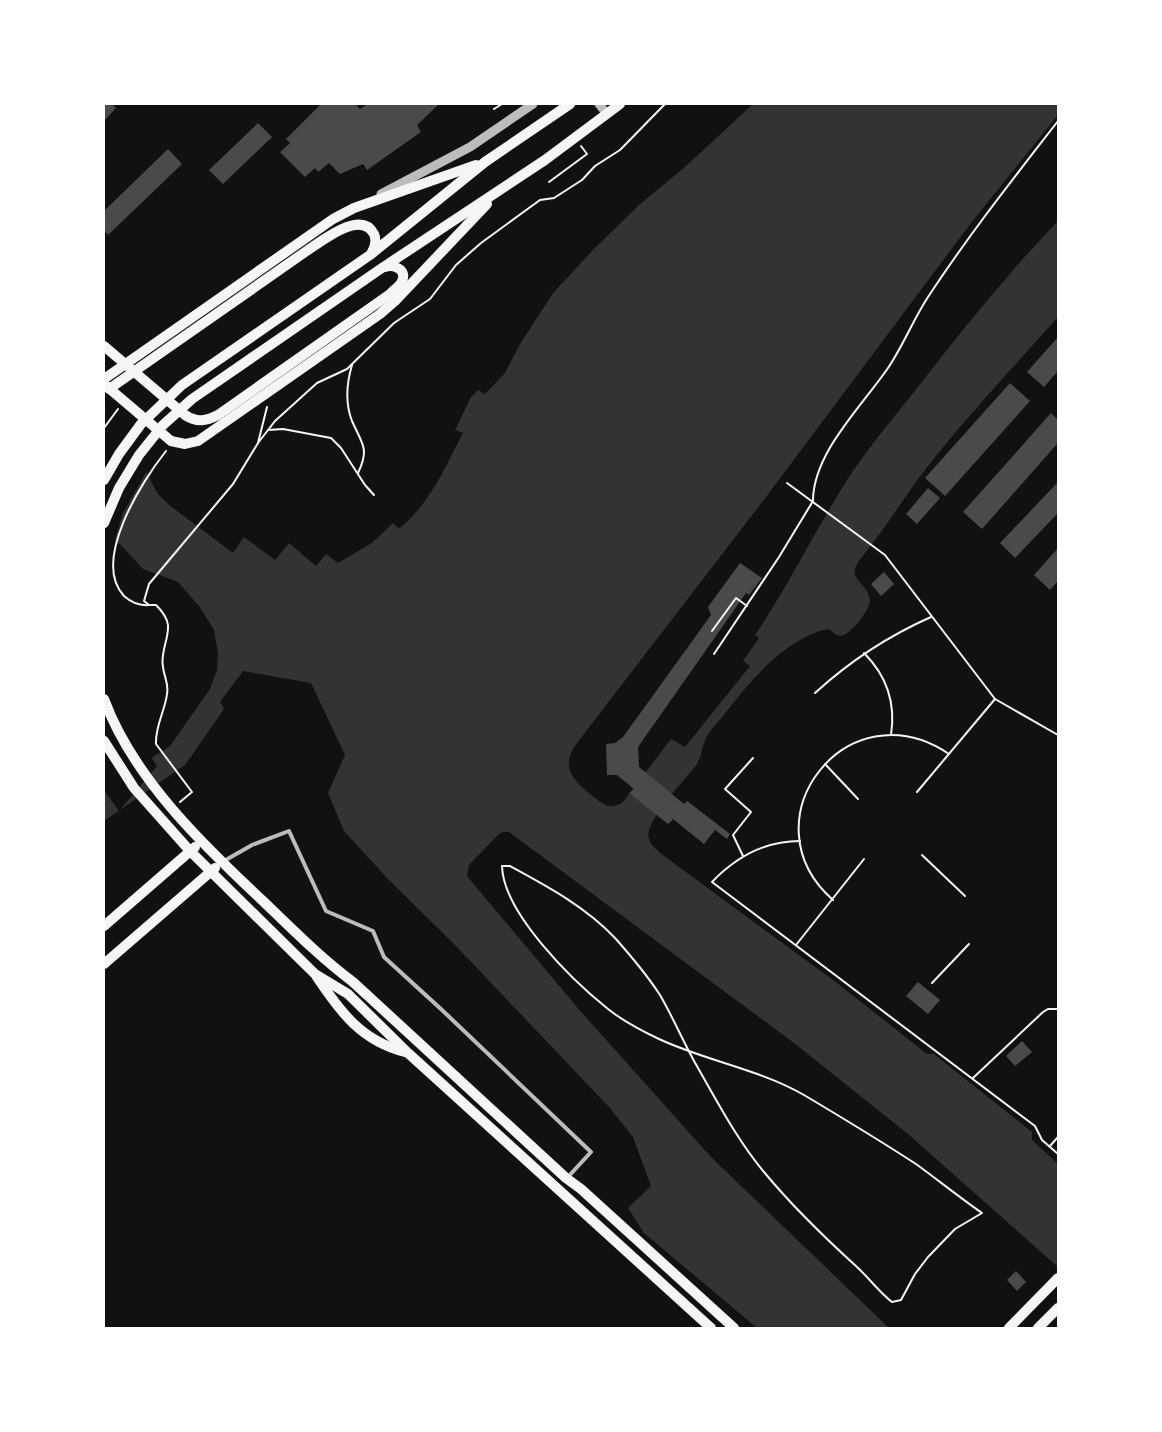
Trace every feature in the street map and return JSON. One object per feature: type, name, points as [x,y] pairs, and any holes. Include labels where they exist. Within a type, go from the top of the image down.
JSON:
[{"type":"main road","points":[[104,480],[129,439],[168,397],[197,374],[370,255],[485,162],[570,104]]},
{"type":"main road","points":[[104,523],[128,471],[150,440],[177,412],[207,388],[379,270],[568,144],[619,104]]},
{"type":"main road","points":[[104,379],[317,230],[354,208],[485,162]]},
{"type":"main road","points":[[370,255],[375,241],[369,228],[358,225],[340,230],[134,371],[106,387],[174,442],[185,444],[198,441],[387,307],[500,190]]},
{"type":"main road","points":[[104,346],[189,418],[200,421],[214,417],[390,294],[402,282],[403,274],[398,267],[391,265],[379,270]]},
{"type":"main road","points":[[104,699],[125,746],[159,793],[202,841],[327,962],[352,982],[734,1329]]},
{"type":"main road","points":[[104,741],[122,773],[146,802],[190,851],[315,974],[329,996],[361,1031],[389,1048],[408,1053]]},
{"type":"main road","points":[[104,926],[202,841]]},
{"type":"main road","points":[[104,964],[222,861]]},
{"type":"main road","points":[[315,974],[348,994],[408,1053],[711,1329]]},
{"type":"main road","points":[[1009,1329],[1059,1278]]},
{"type":"main road","points":[[1038,1329],[1059,1308]]},
{"type":"street","points":[[354,208],[447,160],[533,104]]},
{"type":"street","points":[[599,104],[607,114]]},
{"type":"lane","points":[[222,861],[252,845],[289,831],[326,911],[373,931],[384,957],[591,1152],[566,1178]]},
{"type":"path","points":[[494,109],[502,104]]},
{"type":"path","points":[[149,605],[144,601],[149,584],[233,484],[275,420],[317,383],[352,365],[394,323],[430,299],[456,265],[481,243],[540,200],[554,198],[582,180],[595,166],[620,150],[665,104]]},
{"type":"path","points":[[714,654],[813,501],[813,491],[833,443],[888,367],[926,300],[972,232],[1059,121]]},
{"type":"path","points":[[549,182],[587,154]]},
{"type":"path","points":[[352,365],[348,377],[348,406],[352,421],[364,443],[365,458],[358,474]]},
{"type":"path","points":[[258,444],[272,390]]},
{"type":"path","points":[[104,428],[123,401]]},
{"type":"path","points":[[268,430],[283,429],[331,438],[341,448],[374,495]]},
{"type":"path","points":[[173,808],[192,792],[156,744],[158,725],[168,691],[162,655],[168,626],[163,612],[156,605],[136,604],[118,589],[113,573],[114,551],[131,506],[151,471],[174,442]]},
{"type":"path","points":[[787,483],[874,547],[893,564],[994,699],[1059,735]]},
{"type":"path","points":[[712,631],[736,598],[747,606]]},
{"type":"path","points":[[815,693],[864,653],[890,637],[932,617]]},
{"type":"path","points":[[864,653],[881,674],[888,690],[893,717],[891,735]]},
{"type":"path","points":[[917,792],[994,699]]},
{"type":"path","points":[[833,900],[818,885],[811,873],[802,854],[800,841],[800,815],[804,800],[810,784],[825,764],[837,753],[851,745],[875,737],[891,735],[922,740],[949,754]]},
{"type":"path","points":[[743,856],[733,835],[751,812],[725,789],[753,758]]},
{"type":"path","points":[[825,764],[858,799]]},
{"type":"path","points":[[800,841],[774,844],[743,856],[712,882],[1035,1126],[1042,1140],[1059,1154]]},
{"type":"path","points":[[921,855],[965,896]]},
{"type":"path","points":[[796,945],[864,859]]},
{"type":"path","points":[[688,1049],[654,987],[607,930],[551,888],[510,866],[502,866],[502,874],[509,893],[528,926],[552,955],[608,1009],[660,1040],[688,1049],[802,1094],[853,1123],[982,1213],[954,1229],[940,1242],[915,1274],[901,1300],[892,1302],[763,1172],[740,1140],[688,1049]]},
{"type":"path","points":[[932,983],[969,944]]},
{"type":"path","points":[[973,1078],[1043,1012],[1052,1008],[1059,1009]]},
{"type":"path","points":[[1050,1146],[1059,1137]]},
{"type":"shaded area","points":[[753,104],[1058,104],[1058,115],[971,223],[766,497],[574,747],[569,759],[570,771],[581,786],[593,796],[609,806],[614,806],[623,802],[671,739],[685,747],[750,666],[743,661],[759,638],[755,635],[840,491],[861,460],[985,303],[1058,221],[1058,317],[935,457],[857,565],[855,575],[868,593],[870,600],[863,616],[844,635],[840,636],[828,629],[798,641],[758,674],[708,734],[697,764],[661,808],[650,826],[648,835],[651,844],[660,853],[837,983],[927,1054],[934,1054],[1032,1132],[1032,1140],[1058,1164],[1058,1267],[908,1134],[794,1043],[509,832],[499,834],[469,865],[467,876],[582,1013],[712,1158],[889,1328],[757,1328],[644,1233],[628,1208],[651,1186],[633,1137],[609,1107],[344,831],[328,793],[345,755],[311,683],[243,671],[220,702],[224,709],[185,765],[104,821],[104,789],[170,746],[210,689],[217,670],[218,653],[214,630],[199,606],[178,582],[143,569],[121,545],[104,532],[146,471],[157,493],[169,505],[233,553],[244,537],[275,560],[289,543],[316,566],[326,554],[338,563],[372,543],[393,523],[399,529],[420,508],[443,472],[463,433],[455,430],[471,397],[478,390],[485,394],[505,373],[520,344],[553,293],[639,205],[686,166]]},
{"type":"pier","points":[[104,441],[148,469],[123,513],[114,544],[104,536]]},
{"type":"pier","points":[[150,756],[157,766],[119,811],[104,790],[104,786]]},
{"type":"building","points":[[104,104],[112,104],[116,108],[104,121]]},
{"type":"building","points":[[321,104],[355,104],[360,109],[368,104],[438,105],[417,125],[421,132],[367,170],[363,164],[340,174],[329,163],[318,172],[315,168],[305,177],[280,152],[290,143],[286,139]]},
{"type":"building","points":[[258,123],[272,137],[223,184],[209,170]]},
{"type":"building","points":[[168,149],[182,164],[108,235],[104,230],[104,211]]},
{"type":"building","points":[[1058,337],[1058,371],[1044,387],[1027,372]]},
{"type":"building","points":[[1010,383],[1030,401],[945,496],[925,478]]},
{"type":"building","points":[[1051,413],[1058,420],[1058,443],[982,529],[963,512]]},
{"type":"building","points":[[1058,482],[1058,513],[1015,558],[1000,543]]},
{"type":"building","points":[[928,488],[940,498],[917,524],[906,514]]},
{"type":"building","points":[[1058,548],[1058,581],[1050,590],[1034,575]]},
{"type":"building","points":[[740,563],[762,578],[749,595],[746,593],[638,747],[639,767],[684,804],[687,801],[730,834],[727,839],[715,830],[704,844],[673,819],[668,824],[629,793],[634,789],[617,775],[607,775],[606,744],[615,743],[623,737],[711,615],[708,607]]},
{"type":"building","points":[[884,572],[894,584],[881,596],[871,584]]},
{"type":"building","points":[[918,982],[940,1000],[928,1014],[906,996]]},
{"type":"building","points":[[1022,1041],[1032,1052],[1015,1066],[1006,1056]]},
{"type":"building","points":[[1016,1271],[1026,1282],[1017,1291],[1007,1280]]}]
